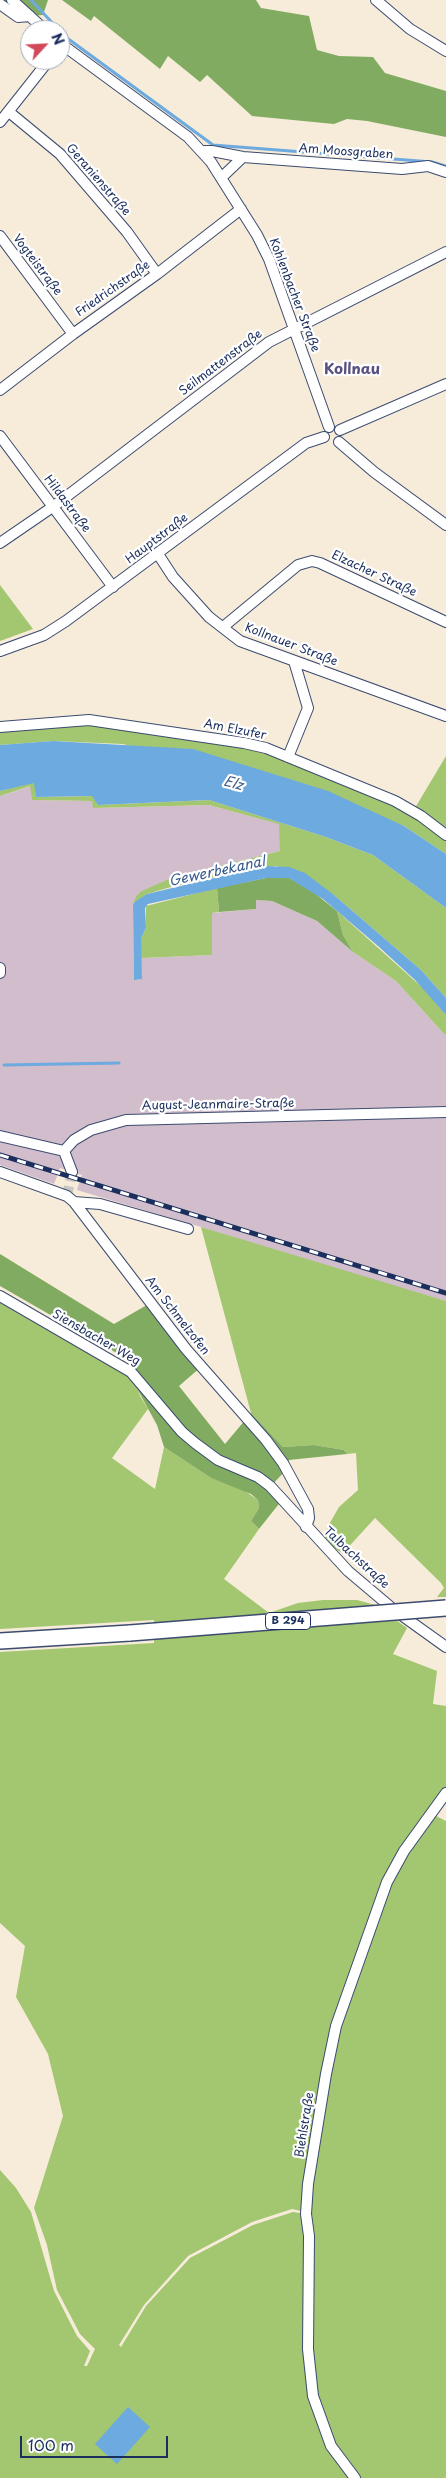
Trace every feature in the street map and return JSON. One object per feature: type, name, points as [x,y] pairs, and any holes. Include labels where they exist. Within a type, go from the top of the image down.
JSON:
[{"type":"highway","name":"B 294","points":[[0,1641],[130,1634],[446,1608]]},
{"type":"street","points":[[12,0],[34,20]]},
{"type":"street","points":[[381,1],[410,29],[446,51]]},
{"type":"street","points":[[0,4],[18,17],[30,16]]},
{"type":"street","name":"Kohlenbacher Straße","points":[[70,51],[167,121],[202,151],[221,178],[269,259],[329,427]]},
{"type":"street","points":[[0,122],[41,70]]},
{"type":"street","name":"Geranienstraße","points":[[9,112],[60,154],[127,232],[157,274]]},
{"type":"street","name":"Am Moosgraben","points":[[202,151],[243,157],[402,168],[428,166],[446,172]]},
{"type":"street","points":[[221,178],[243,157]]},
{"type":"street","name":"Friedrichstraße","points":[[0,390],[72,334],[157,274],[241,209]]},
{"type":"street","name":"Vogteistraße","points":[[0,236],[72,334]]},
{"type":"street","name":"Seilmattenstraße","points":[[0,543],[54,506],[262,347],[294,328],[446,252]]},
{"type":"street","points":[[340,430],[446,384]]},
{"type":"street","points":[[336,427],[340,430],[342,435],[339,442],[330,444],[324,437],[326,429],[336,427]]},
{"type":"street","name":"Hildastraße","points":[[0,436],[113,587]]},
{"type":"street","name":"Hauptstraße","points":[[0,651],[44,635],[113,587],[306,443],[324,437]]},
{"type":"street","points":[[339,442],[374,472],[446,525]]},
{"type":"street","name":"Kollnauer Straße","points":[[158,554],[173,577],[209,616],[240,641],[446,716]]},
{"type":"street","name":"Elzacher Straße","points":[[223,628],[298,565],[312,561],[446,622]]},
{"type":"street","points":[[288,757],[308,708],[308,702],[294,661]]},
{"type":"street","name":"Am Elzufer","points":[[0,727],[89,720],[220,738],[266,748],[395,801],[421,816],[446,835]]},
{"type":"street","points":[[0,968],[0,973]]},
{"type":"street","name":"August-Jeanmaire-Straße","points":[[64,1151],[74,1140],[91,1130],[126,1120],[446,1112]]},
{"type":"street","points":[[0,1136],[64,1151],[72,1172]]},
{"type":"street","name":"Am Schmelzofen","points":[[0,1172],[67,1196],[74,1202],[186,1350],[266,1440]]},
{"type":"street","name":"Am Schmelzofen","points":[[74,1202],[100,1204],[188,1229]]},
{"type":"street","name":"Siensbacher Weg","points":[[0,1296],[131,1372],[182,1432],[195,1444],[218,1460],[258,1477],[270,1486],[306,1527]]},
{"type":"street","name":"Talbachstraße","points":[[266,1440],[287,1469],[303,1498],[309,1518],[306,1527],[348,1571],[393,1609],[446,1647]]},
{"type":"street","name":"Biehlstraße","points":[[355,2478],[331,2446],[313,2396],[308,2349],[309,2236],[306,2214],[308,2184],[336,2026],[387,1882],[404,1851],[446,1793]]},
{"type":"shaded area","points":[[31,786],[32,800],[92,801],[94,808],[209,805],[280,824],[280,851],[171,878],[136,896],[133,904],[134,980],[141,979],[141,958],[212,955],[212,913],[256,909],[256,900],[272,901],[317,921],[353,952],[396,981],[446,1036],[446,1301],[323,1266],[77,1190],[82,1175],[60,1168],[54,1184],[0,1165],[0,796]]},
{"type":"green space","points":[[0,0],[48,0],[43,15],[30,16]]},
{"type":"green space","points":[[62,0],[256,0],[261,8],[309,16],[317,50],[339,56],[373,57],[385,73],[446,91],[446,137],[367,121],[347,119],[334,124],[252,116],[207,75],[200,82],[168,56],[160,69],[94,16],[91,21]]},
{"type":"green space","points":[[0,585],[33,629],[0,641]]},
{"type":"green space","points":[[89,720],[244,743],[395,801],[446,835],[446,854],[404,826],[123,744],[53,741],[0,745],[0,727]]},
{"type":"green space","points":[[446,756],[446,829],[415,808]]},
{"type":"green space","points":[[35,782],[36,797],[93,796],[98,805],[209,800],[326,837],[373,855],[446,908],[446,998],[421,970],[334,895],[277,866],[251,869],[171,887],[147,894],[133,904],[136,896],[142,891],[171,878],[280,851],[279,824],[209,805],[93,808],[92,801],[32,800],[30,786],[0,796],[0,791]]},
{"type":"green space","points":[[266,878],[289,878],[307,887],[337,911],[343,935],[353,952],[317,921],[272,901],[256,900],[256,909],[219,912],[217,888]]},
{"type":"green space","points":[[217,888],[219,912],[212,913],[212,955],[141,958],[141,939],[146,927],[146,906]]},
{"type":"green space","points":[[337,911],[425,990],[446,1015],[446,1036],[396,981],[353,952],[343,935]]},
{"type":"green space","points":[[201,1227],[446,1301],[446,1597],[437,1597],[444,1588],[441,1583],[375,1518],[343,1553],[335,1549],[323,1535],[339,1507],[358,1490],[356,1453],[347,1454],[344,1450],[314,1445],[283,1447],[251,1413]]},
{"type":"green space","points":[[0,1254],[114,1324],[152,1302],[201,1367],[179,1386],[225,1444],[251,1413],[283,1447],[314,1445],[344,1450],[347,1454],[289,1460],[287,1469],[271,1486],[282,1500],[259,1529],[251,1521],[259,1508],[258,1500],[251,1494],[211,1478],[164,1447],[157,1425],[135,1385],[138,1377],[134,1363],[0,1286]]},
{"type":"green space","points":[[0,1296],[131,1372],[140,1396],[148,1409],[112,1458],[155,1489],[164,1447],[211,1478],[242,1489],[258,1500],[259,1508],[251,1521],[259,1529],[224,1579],[269,1613],[298,1603],[323,1600],[357,1600],[375,1605],[407,1628],[393,1654],[437,1671],[433,1704],[446,1706],[446,1793],[430,1813],[446,1821],[446,2478],[360,2478],[335,2444],[318,2397],[312,2349],[310,2213],[292,2209],[252,2222],[188,2256],[144,2305],[119,2345],[121,2347],[146,2306],[190,2258],[253,2225],[293,2212],[306,2214],[310,2399],[350,2478],[0,2478],[0,2170],[16,2188],[31,2212],[54,2291],[77,2336],[90,2351],[84,2366],[87,2366],[95,2349],[80,2334],[57,2290],[47,2245],[34,2208],[63,2116],[48,2054],[16,1997],[25,1946],[0,1923],[0,1652],[154,1643],[154,1620],[0,1629]]},
{"type":"water","name":"Elz","points":[[53,741],[193,749],[328,791],[404,826],[446,854],[446,908],[373,855],[326,837],[209,800],[98,805],[92,796],[36,797],[34,783],[0,791],[0,745]]},
{"type":"water","points":[[265,866],[289,867],[305,873],[334,895],[421,970],[446,998],[446,1015],[415,980],[378,946],[323,899],[289,878],[266,878],[148,904],[145,908],[146,927],[141,939],[142,979],[134,980],[133,904],[136,901],[147,894]]},
{"type":"water","points":[[128,2407],[150,2427],[117,2464],[95,2444]]},
{"type":"waterway","points":[[31,0],[50,20]]},
{"type":"waterway","points":[[70,40],[213,145],[432,162],[446,166]]},
{"type":"waterway","name":"Gewerbekanal","points":[[4,1065],[119,1063]]},
{"type":"tunnel","points":[[67,1196],[72,1172]]},
{"type":"railway","points":[[0,1155],[446,1293]]},
{"type":"district","name":"Kollnau","points":[[352,370]]}]
